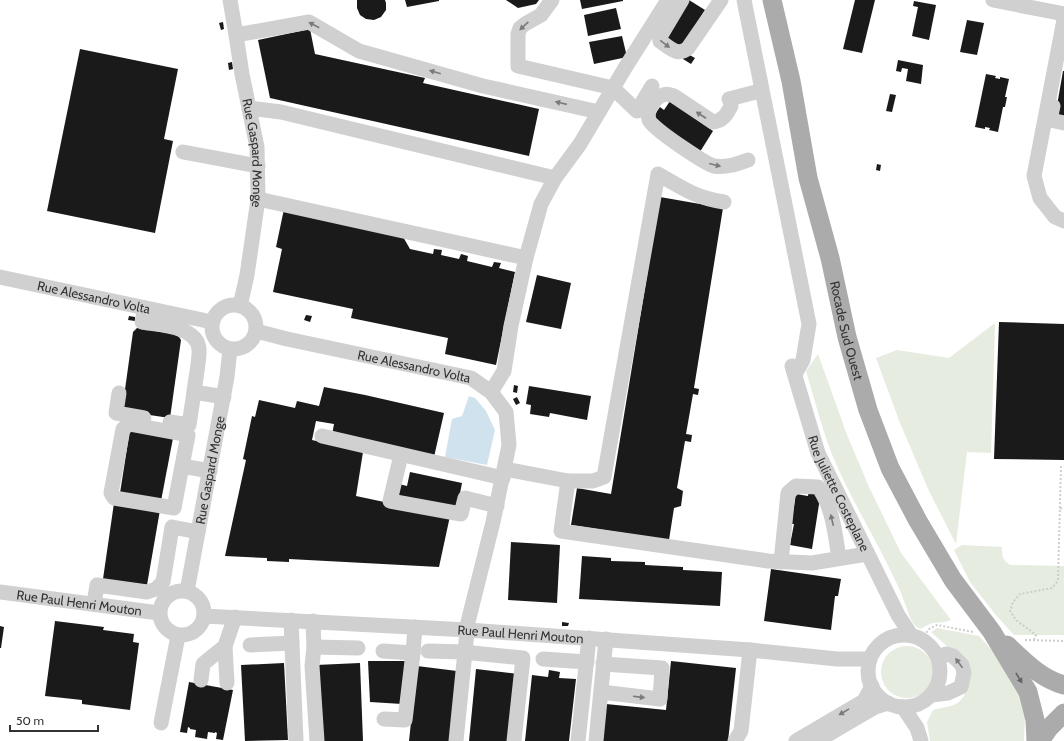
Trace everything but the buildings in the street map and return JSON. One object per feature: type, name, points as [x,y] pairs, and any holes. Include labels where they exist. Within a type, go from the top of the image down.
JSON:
[{"type":"main road","name":"Rocade Sud Ouest","points":[[772,0],[790,81],[808,178],[830,258],[846,337],[868,410],[890,468],[918,521],[984,632],[1028,692],[1035,720],[1036,741]]},
{"type":"main road","points":[[782,0],[790,81]]},
{"type":"main road","name":"Rocade Sud Ouest","points":[[984,632],[1049,680],[1064,685]]},
{"type":"main road","points":[[1040,741],[1049,728],[1064,713]]},
{"type":"street","name":"Rue Gaspard Monge","points":[[230,0],[242,74],[257,147],[258,166],[258,199],[247,275],[240,306]]},
{"type":"street","points":[[552,0],[541,15],[520,28],[518,34],[518,66],[613,88],[637,111],[652,86]]},
{"type":"street","points":[[491,392],[504,371],[511,326],[540,204],[555,178],[580,144],[668,0]]},
{"type":"street","points":[[682,0],[660,37],[660,41],[678,53],[684,52],[688,48],[721,0]]},
{"type":"street","name":"Rue Juliette Costeplane","points":[[744,0],[809,324],[803,360],[794,370],[818,453],[898,616],[916,637]]},
{"type":"street","points":[[993,0],[1064,14]]},
{"type":"street","points":[[1064,20],[1034,176],[1040,198],[1055,217],[1064,221]]},
{"type":"street","points":[[236,35],[309,22],[359,51],[483,86],[599,112]]},
{"type":"street","points":[[1064,45],[1050,120],[1064,123]]},
{"type":"street","points":[[748,160],[724,167],[713,166],[656,129],[649,122],[648,114],[658,98],[663,94],[669,94],[713,122],[718,121],[726,116],[730,103],[756,92]]},
{"type":"street","points":[[249,108],[281,112],[555,178]]},
{"type":"street","points":[[183,152],[258,166]]},
{"type":"street","points":[[322,436],[401,455],[504,474],[568,481],[594,481],[604,477],[658,174],[690,193],[710,200],[724,202]]},
{"type":"street","points":[[258,199],[526,258]]},
{"type":"street","name":"Rue Alessandro Volta","points":[[0,277],[212,322]]},
{"type":"street","points":[[231,305],[240,306],[248,309],[253,315],[256,323],[256,331],[253,339],[247,346],[230,350],[215,340],[212,331],[212,322],[216,314],[222,308],[231,305]]},
{"type":"street","points":[[119,393],[116,413],[188,425],[194,392],[199,349],[195,338],[186,331],[142,322],[145,308]]},
{"type":"street","name":"Rue Alessandro Volta","points":[[256,331],[471,378],[491,392],[506,412],[510,446],[497,506],[468,622],[471,630],[469,653]]},
{"type":"street","name":"Rue Gaspard Monge","points":[[187,591],[224,397],[230,350]]},
{"type":"street","points":[[194,392],[224,397]]},
{"type":"street","points":[[129,424],[188,435],[182,466],[174,508],[114,498],[111,493],[123,429],[129,424]]},
{"type":"street","points":[[401,455],[390,501],[461,514],[464,498],[497,506]]},
{"type":"street","points":[[182,466],[210,471]]},
{"type":"street","points":[[568,481],[561,531],[693,551],[781,562],[812,563],[867,554]]},
{"type":"street","points":[[781,562],[788,493],[796,486],[818,488],[825,496],[832,519],[839,558]]},
{"type":"street","points":[[94,604],[97,585],[147,592],[156,589],[163,582],[172,527],[198,532]]},
{"type":"street","points":[[187,591],[200,601],[204,616],[201,624],[195,631],[187,635],[178,636],[168,632],[161,623],[159,613],[160,605],[171,593],[187,591]]},
{"type":"street","name":"Rue Paul Henri Mouton","points":[[0,592],[159,613]]},
{"type":"street","name":"Rue Paul Henri Mouton","points":[[204,616],[471,630],[606,639],[750,650],[838,659],[869,664]]},
{"type":"street","points":[[894,636],[898,616]]},
{"type":"street","points":[[227,683],[225,646],[235,617]]},
{"type":"street","points":[[291,620],[296,741]]},
{"type":"street","points":[[313,621],[314,647],[312,666],[317,741]]},
{"type":"street","points":[[384,719],[405,720],[415,627]]},
{"type":"street","points":[[514,741],[527,634]]},
{"type":"street","points":[[161,723],[178,636]]},
{"type":"street","points":[[919,734],[927,699],[939,683],[941,673],[938,657],[930,644],[916,637],[894,636],[881,643],[874,650],[869,664],[869,678],[872,686],[879,696],[888,703],[903,707],[913,707],[927,699],[948,693],[961,687],[964,673],[962,665],[953,656],[946,654],[938,657]]},
{"type":"street","points":[[578,741],[589,638]]},
{"type":"street","points":[[596,741],[606,639]]},
{"type":"street","points":[[250,645],[292,643]]},
{"type":"street","points":[[201,680],[203,664],[225,646]]},
{"type":"street","points":[[314,647],[358,648]]},
{"type":"street","points":[[735,741],[741,731],[750,650]]},
{"type":"street","points":[[383,651],[413,653]]},
{"type":"street","points":[[428,651],[523,658]]},
{"type":"street","points":[[456,741],[469,653]]},
{"type":"street","points":[[463,741],[469,653]]},
{"type":"street","points":[[543,659],[587,662]]},
{"type":"street","points":[[601,692],[660,699],[662,668],[603,664]]},
{"type":"street","points":[[796,741],[864,701],[872,686]]},
{"type":"street","points":[[817,741],[875,707],[888,703]]},
{"type":"street","points":[[903,707],[919,734]]},
{"type":"path","points":[[1034,640],[1036,635],[1016,620],[1010,611],[1013,602],[1020,594],[1052,588],[1058,580],[1061,465]]},
{"type":"path","points":[[916,637],[937,625],[984,632]]},
{"type":"path","points":[[1022,640],[1064,641]]},
{"type":"shaded area","points":[[995,323],[991,453],[967,452],[956,544],[929,491],[900,423],[876,358],[897,350],[949,358]]},
{"type":"shaded area","points":[[818,354],[847,435],[869,487],[901,553],[951,620],[932,623],[920,629],[916,627],[912,621],[897,584],[842,478],[827,441],[806,371]]},
{"type":"shaded area","points":[[962,545],[1002,547],[1003,557],[1010,565],[1064,566],[1064,635],[1014,635],[995,614],[970,582],[954,550]]},
{"type":"shaded area","points":[[937,628],[979,636],[1000,659],[1018,688],[1025,716],[1024,741],[930,741],[927,722],[933,710],[958,703],[967,689],[949,648],[931,632]]},
{"type":"shaded area","points":[[902,646],[912,646],[926,653],[933,667],[933,677],[926,691],[912,698],[902,698],[892,694],[885,687],[881,677],[881,667],[885,657],[892,650]]},
{"type":"water","points":[[469,396],[475,398],[486,411],[495,430],[487,465],[445,457],[452,419],[462,416]]}]
